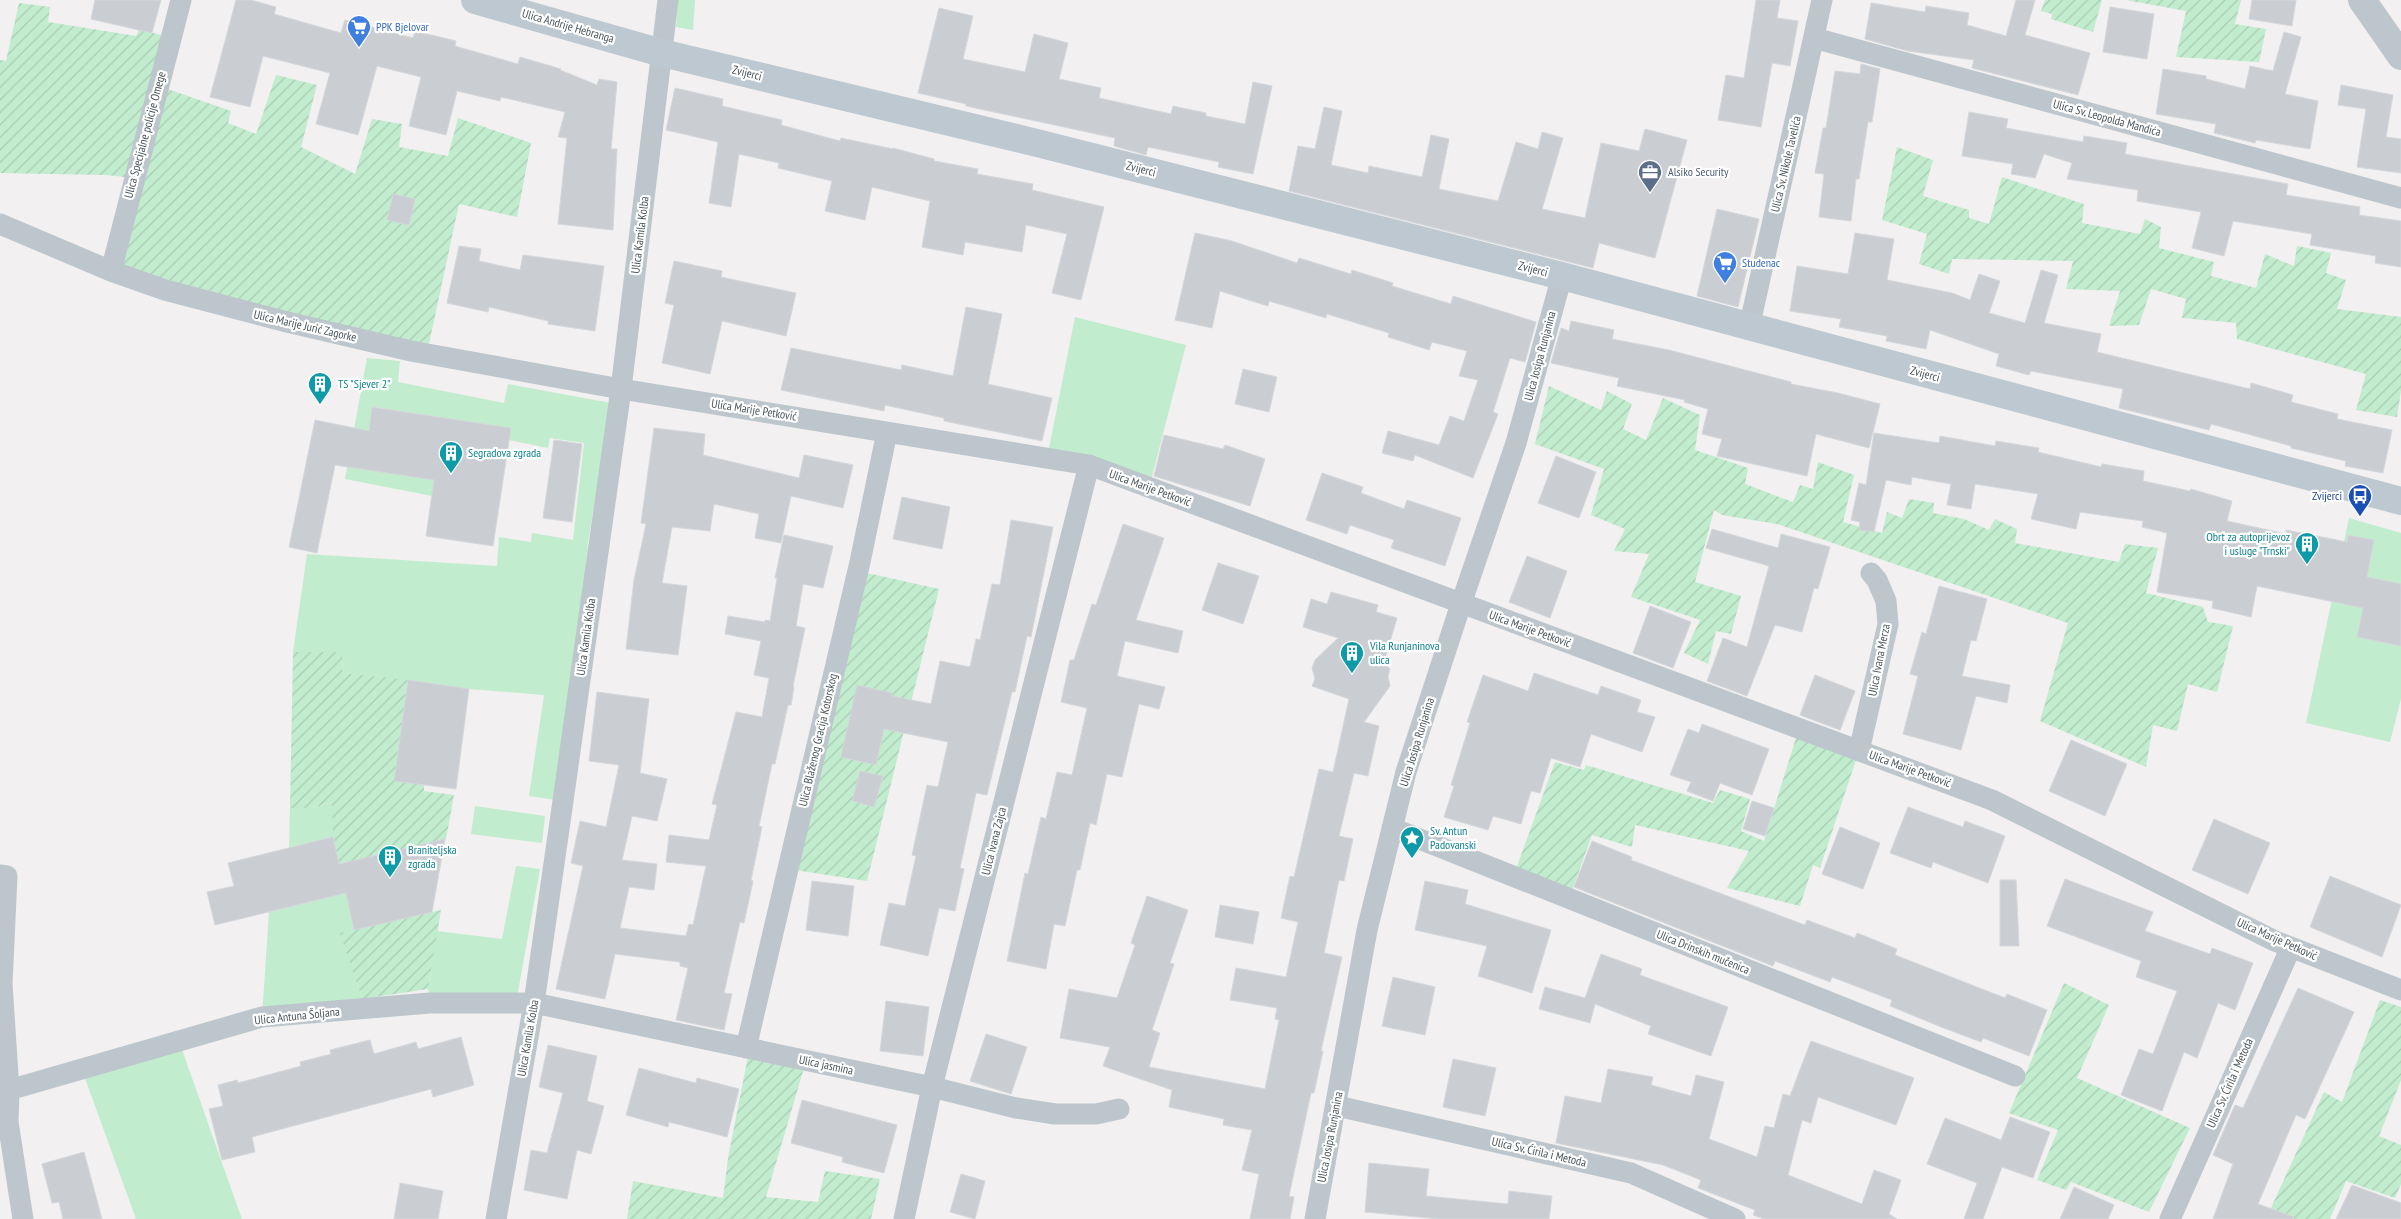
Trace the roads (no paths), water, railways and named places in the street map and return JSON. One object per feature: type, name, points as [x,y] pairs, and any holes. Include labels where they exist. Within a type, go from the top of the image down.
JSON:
[{"type":"main road","name":"Ulica Andrije Hebranga","points":[[475,0],[662,53]]},
{"type":"main road","name":"Zvijerci","points":[[662,53],[1037,143],[1562,276],[1749,328],[2401,501]]},
{"type":"street","name":"Ulica Specijalne policije Omege","points":[[111,271],[181,0]]},
{"type":"street","name":"Ulica Kamila Kolba","points":[[496,1219],[534,1003],[621,389],[668,0]]},
{"type":"street","name":"Ulica Sv. Nikole Tavelića","points":[[1749,328],[1822,0]]},
{"type":"street","points":[[2362,0],[2401,56]]},
{"type":"street","name":"Ulica Sv. Leopolda Mandića","points":[[1814,38],[2401,198]]},
{"type":"street","name":"Ulica Marije Jurić Zagorke","points":[[0,224],[111,271],[165,290],[287,322],[411,351],[621,389]]},
{"type":"street","name":"Ulica Josipa Runjanina","points":[[1315,1219],[1367,930],[1406,772],[1516,443],[1562,276]]},
{"type":"street","name":"Ulica Marije Petković","points":[[621,389],[1089,465],[1992,800],[2291,947],[2401,990]]},
{"type":"street","name":"Ulica Blaženog Gracija Kotorskog","points":[[746,1048],[860,562],[887,432]]},
{"type":"street","name":"Ulica Ivana Zajca","points":[[904,1219],[932,1087],[1089,465]]},
{"type":"street","name":"Ulica Ivana Merza","points":[[1859,751],[1888,624],[1886,601],[1877,580],[1871,573]]},
{"type":"street","name":"Ulica Drinskih mučenica","points":[[1392,828],[2015,1076]]},
{"type":"street","points":[[4,876],[2,984],[5,1090],[23,1219]]},
{"type":"street","name":"Ulica Sv. Ćirila i Metoda","points":[[2170,1219],[2291,947]]},
{"type":"street","name":"Ulica Antuna Šoljana","points":[[5,1090],[262,1017],[430,1003],[534,1003]]},
{"type":"street","name":"Ulica jasmina","points":[[534,1003],[932,1087],[1016,1108],[1055,1114],[1096,1114],[1119,1109]]},
{"type":"street","name":"Ulica Sv. Ćirila i Metoda","points":[[1336,1106],[1632,1173],[1734,1219]]},
{"type":"place","name":"PPK Bjelovar","points":[[359,48]]},
{"type":"place","name":"Alsiko Security","points":[[1650,193]]},
{"type":"place","name":"Studenac","points":[[1725,284]]},
{"type":"place","name":"TS \"Sjever 2\"","points":[[320,405]]},
{"type":"place","name":"Segradova zgrada","points":[[451,474]]},
{"type":"place","name":"Zvijerci","points":[[2360,517]]},
{"type":"place","name":"Obrt za autoprijevoz i usluge \"Trnski\"","points":[[2307,565]]},
{"type":"place","name":"Vila Runjaninova ulica","points":[[1352,674]]},
{"type":"place","name":"Sv. Antun Padovanski","points":[[1412,859]]},
{"type":"place","name":"Braniteljska zgrada","points":[[390,878]]}]
